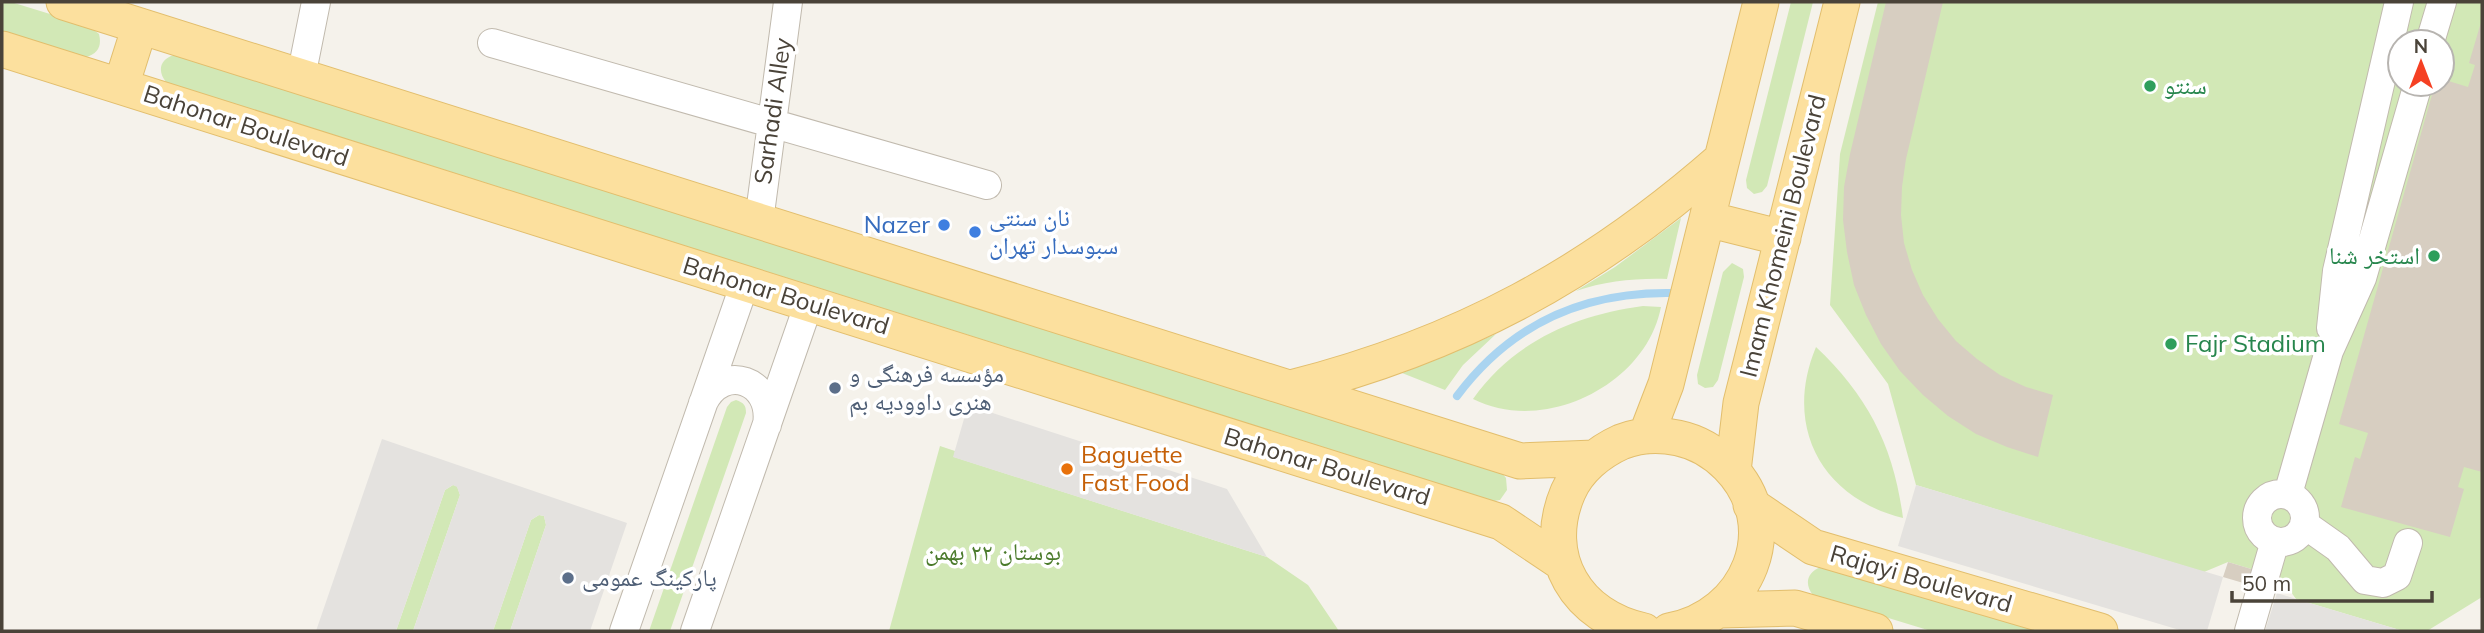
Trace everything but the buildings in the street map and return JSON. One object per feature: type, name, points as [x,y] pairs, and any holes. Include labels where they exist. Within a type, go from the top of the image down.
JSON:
[{"type":"main road","points":[[64,2],[1520,461],[1594,458]]},
{"type":"main road","points":[[1647,436],[1666,384],[1761,2]]},
{"type":"main road","name":"Imam Khomeini Boulevard","points":[[1733,471],[1741,402],[1842,2]]},
{"type":"main road","points":[[121,86],[140,26]]},
{"type":"main road","name":"Bahonar Boulevard","points":[[2,48],[1502,522],[1562,563]]},
{"type":"main road","points":[[1291,388],[1396,358],[1497,315],[1558,281],[1638,229],[1723,159]]},
{"type":"main road","points":[[1707,219],[1783,238]]},
{"type":"main road","points":[[1644,631],[1610,621],[1581,597],[1562,563],[1558,525],[1569,488],[1594,458],[1619,443],[1647,436],[1675,437],[1703,447],[1719,457],[1744,487],[1751,505],[1755,543],[1752,562],[1739,588],[1720,610],[1704,621],[1680,630]]},
{"type":"main road","name":"Rajayi Boulevard","points":[[1751,505],[1813,547],[2100,631]]},
{"type":"main road","points":[[1576,631],[1581,597]]},
{"type":"main road","points":[[1720,610],[1795,608],[1875,631]]},
{"type":"street","points":[[301,77],[316,2]]},
{"type":"street","name":"Sarhadi Alley","points":[[759,221],[788,2]]},
{"type":"street","points":[[2329,351],[2337,271],[2399,2]]},
{"type":"street","points":[[2434,28],[2442,2]]},
{"type":"street","points":[[492,43],[987,185]]},
{"type":"street","points":[[2379,87],[2386,88]]},
{"type":"street","points":[[2288,494],[2329,351],[2362,278],[2414,98]]},
{"type":"street","points":[[624,631],[745,283]]},
{"type":"street","points":[[695,631],[809,303]]},
{"type":"street","points":[[703,402],[708,393],[725,381],[746,382],[763,394],[769,414],[767,425]]},
{"type":"street","points":[[2288,494],[2302,506],[2304,524],[2293,539],[2275,541],[2266,537],[2260,529],[2258,511],[2270,496],[2288,494]]},
{"type":"street","points":[[2304,524],[2338,548],[2365,580],[2383,583],[2397,576],[2408,543]]},
{"type":"street","points":[[2249,631],[2275,541]]},
{"type":"green space","points":[[2,2],[11,2],[89,26],[99,34],[98,49],[86,57],[2,32]]},
{"type":"green space","points":[[1791,2],[1813,2],[1767,186],[1762,192],[1754,194],[1747,188],[1746,180]]},
{"type":"green space","name":"Fajr Stadium","points":[[1878,2],[2482,2],[2482,597],[2427,631],[2403,631],[2296,599],[2281,578],[2228,562],[2204,572],[1916,485],[1888,384],[1830,305],[1840,154]]},
{"type":"green space","points":[[174,55],[1502,473],[1506,478],[1507,490],[1500,500],[1494,501],[166,82],[161,74],[161,66],[166,59]]},
{"type":"green space","points":[[1681,218],[1667,279],[1621,281],[1576,291],[1615,267]]},
{"type":"green space","points":[[1732,263],[1743,269],[1744,277],[1718,380],[1713,387],[1705,388],[1698,384],[1697,375],[1723,272]]},
{"type":"green space","points":[[1643,306],[1661,307],[1652,335],[1635,359],[1614,380],[1588,396],[1560,406],[1530,411],[1501,409],[1473,399],[1507,362],[1548,334],[1593,316]]},
{"type":"green space","points":[[1496,334],[1463,365],[1445,390],[1402,373]]},
{"type":"green space","points":[[1816,347],[1850,384],[1876,424],[1893,468],[1903,518],[1874,508],[1850,494],[1831,476],[1816,455],[1807,431],[1804,404],[1807,376]]},
{"type":"green space","points":[[736,400],[744,405],[746,413],[670,631],[649,631],[727,407]]},
{"type":"green space","name":"بوستان ۲۲ بهمن","points":[[940,446],[955,451],[954,457],[1267,557],[1308,585],[1339,631],[889,631]]},
{"type":"green space","points":[[453,485],[457,486],[460,495],[413,631],[396,631],[445,490]]},
{"type":"green space","points":[[539,515],[544,516],[546,525],[510,631],[493,631],[531,520]]},
{"type":"green space","points":[[1821,567],[2043,631],[1931,631],[1813,595],[1808,587],[1808,579]]},
{"type":"shaded area","points":[[968,405],[1227,489],[1267,557],[953,457]]},
{"type":"shaded area","name":"پارکینگ عمومی","points":[[382,439],[627,523],[590,631],[510,631],[546,525],[544,516],[539,515],[531,520],[493,631],[413,631],[460,495],[457,487],[453,485],[445,490],[396,631],[316,631]]},
{"type":"shaded area","points":[[1916,485],[2223,577],[2207,631],[2183,631],[1898,546]]},
{"type":"shaded area","points":[[2277,593],[2296,599],[2403,631],[2265,631]]},
{"type":"waterway","points":[[1457,396],[1500,350],[1524,332],[1550,318],[1577,306],[1607,299],[1637,294],[1670,293]]},
{"type":"place","name":"سنتو","points":[[2150,86]]},
{"type":"place","name":"Nazer","points":[[944,225]]},
{"type":"place","name":"نان سنتی سبوسدار تهران","points":[[975,232]]},
{"type":"place","name":"استخر شنا","points":[[2434,256]]},
{"type":"place","name":"Fajr Stadium","points":[[2171,344]]},
{"type":"place","name":"مؤسسه فرهنگی و هنری داوودیه بم","points":[[835,388]]},
{"type":"place","name":"Baguette Fast Food","points":[[1067,469]]},
{"type":"place","name":"پارکینگ عمومی","points":[[568,578]]}]
